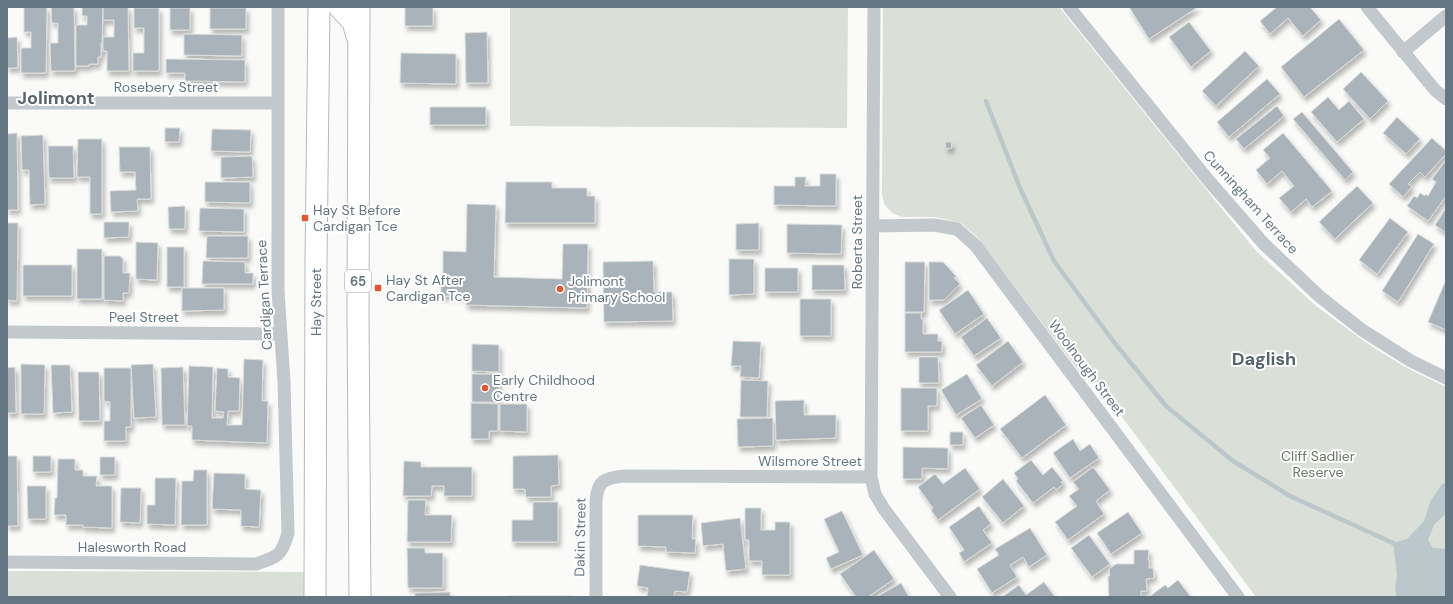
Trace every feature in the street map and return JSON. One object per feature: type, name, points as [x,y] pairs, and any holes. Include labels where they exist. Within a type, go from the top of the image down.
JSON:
[{"type":"main road","name":"Hay Street","points":[[315,597],[316,263],[319,7]]},
{"type":"main road","points":[[339,7],[353,22],[359,44]]},
{"type":"main road","name":"65","points":[[359,7],[358,347],[360,597]]},
{"type":"street","name":"Cardigan Terrace","points":[[256,564],[273,558],[284,548],[288,533],[286,434],[278,270],[278,7]]},
{"type":"street","name":"Roberta Street","points":[[871,477],[874,7]]},
{"type":"street","name":"Cunningham Terrace","points":[[1069,7],[1209,181],[1264,244],[1319,296],[1362,330],[1411,361],[1446,378]]},
{"type":"street","points":[[1367,7],[1435,90],[1446,100]]},
{"type":"street","points":[[1403,52],[1446,16]]},
{"type":"street","name":"Rosebery Street","points":[[7,104],[278,103]]},
{"type":"street","name":"Woolnough Street","points":[[873,226],[934,225],[957,229],[976,246],[1238,597]]},
{"type":"street","name":"Peel Street","points":[[7,332],[281,334]]},
{"type":"street","name":"Wilsmore Street","points":[[605,480],[624,476],[871,477],[875,494],[884,509],[950,597]]},
{"type":"street","name":"Dakin Street","points":[[596,597],[596,502],[598,487],[605,480]]},
{"type":"street","name":"Halesworth Road","points":[[7,562],[256,564]]},
{"type":"green space","points":[[510,7],[848,7],[847,128],[510,126]]},
{"type":"green space","name":"Cliff Sadlier Reserve","points":[[883,7],[1059,7],[1256,251],[1316,306],[1368,344],[1405,367],[1446,387],[1446,597],[1256,597],[1099,386],[1084,378],[977,237],[961,223],[935,217],[902,217],[894,214],[884,203],[882,194]]},
{"type":"green space","points":[[7,571],[305,572],[305,597],[7,597]]},
{"type":"shaded area","points":[[1446,483],[1446,513],[1434,525],[1428,540],[1433,548],[1446,549],[1446,597],[1397,597],[1395,590],[1397,574],[1393,543],[1407,539],[1424,521],[1431,500],[1442,484]]},
{"type":"building","points":[[24,7],[47,7],[46,73],[21,73],[21,48],[31,48],[31,32],[24,32]]},
{"type":"building","points":[[51,7],[74,7],[75,71],[51,71],[50,43],[58,43],[58,23],[52,23]]},
{"type":"building","points":[[82,7],[103,7],[101,57],[98,57],[98,64],[89,64],[89,66],[76,66],[76,25],[87,25],[87,16],[82,16]]},
{"type":"building","points":[[103,7],[128,7],[129,71],[107,71],[107,51],[103,51],[103,37],[114,37],[114,20],[103,20]]},
{"type":"building","points":[[405,7],[433,7],[433,26],[405,26]]},
{"type":"building","points":[[1129,7],[1198,7],[1149,39]]},
{"type":"building","points":[[1277,7],[1310,7],[1321,20],[1303,36],[1288,18],[1270,34],[1260,21]]},
{"type":"building","points":[[134,8],[159,8],[159,71],[133,71],[133,53],[144,53],[144,28],[134,28]]},
{"type":"building","points":[[170,8],[190,8],[190,30],[170,30]]},
{"type":"building","points":[[210,8],[246,8],[246,29],[210,29]]},
{"type":"building","points":[[1339,19],[1364,50],[1304,97],[1281,67]]},
{"type":"building","points":[[1189,22],[1211,51],[1191,67],[1169,37]]},
{"type":"building","points":[[487,32],[488,83],[466,83],[465,33]]},
{"type":"building","points":[[184,34],[242,35],[242,56],[184,55]]},
{"type":"building","points":[[17,37],[18,68],[7,68],[7,38]]},
{"type":"building","points":[[1245,51],[1259,66],[1216,106],[1202,91]]},
{"type":"building","points":[[401,53],[456,54],[456,84],[400,83]]},
{"type":"building","points":[[166,59],[245,60],[245,82],[185,81],[185,73],[166,73]]},
{"type":"building","points":[[1361,72],[1388,101],[1370,119],[1343,89]]},
{"type":"building","points":[[1267,79],[1280,94],[1229,137],[1217,122]]},
{"type":"building","points":[[1328,97],[1339,110],[1349,101],[1364,119],[1337,142],[1311,112]]},
{"type":"building","points":[[1277,106],[1284,116],[1244,149],[1236,139]]},
{"type":"building","points":[[430,107],[486,107],[486,125],[430,125]]},
{"type":"building","points":[[1302,112],[1353,172],[1345,180],[1293,119]]},
{"type":"building","points":[[1397,117],[1420,139],[1406,154],[1383,133]]},
{"type":"building","points":[[165,128],[180,128],[179,142],[165,142]]},
{"type":"building","points":[[212,129],[251,130],[250,152],[211,151]]},
{"type":"building","points":[[17,133],[18,210],[7,210],[7,134]]},
{"type":"building","points":[[1283,133],[1332,191],[1312,207],[1306,199],[1291,212],[1279,198],[1294,186],[1282,171],[1267,184],[1256,170],[1270,158],[1263,150]]},
{"type":"building","points":[[43,135],[45,204],[30,205],[29,170],[22,170],[21,136]]},
{"type":"building","points":[[1432,138],[1446,151],[1446,154],[1425,177],[1420,172],[1408,184],[1412,187],[1403,197],[1389,184]]},
{"type":"building","points":[[78,139],[102,139],[102,214],[90,214],[90,177],[77,177]]},
{"type":"building","points":[[945,142],[951,142],[952,148],[946,149]]},
{"type":"building","points":[[48,146],[73,146],[74,178],[49,178]]},
{"type":"building","points":[[119,147],[150,147],[151,199],[137,199],[138,211],[111,212],[110,191],[136,190],[135,172],[120,172]]},
{"type":"building","points":[[252,156],[253,177],[221,178],[221,157]]},
{"type":"building","points":[[1446,160],[1446,196],[1428,221],[1407,206],[1414,196],[1417,198],[1420,193],[1428,196],[1436,182],[1432,179]]},
{"type":"building","points":[[820,174],[836,174],[836,206],[774,205],[774,186],[795,186],[795,177],[806,177],[805,186],[820,186]]},
{"type":"building","points":[[205,182],[250,182],[250,203],[205,202]]},
{"type":"building","points":[[506,182],[552,182],[552,188],[587,188],[587,196],[595,196],[595,223],[505,223]]},
{"type":"building","points":[[1357,186],[1373,203],[1335,239],[1319,222]]},
{"type":"building","points":[[467,204],[496,205],[494,277],[562,279],[563,244],[588,244],[587,308],[466,305],[466,296],[441,296],[443,251],[466,252]]},
{"type":"building","points":[[185,206],[185,229],[169,229],[168,207]]},
{"type":"building","points":[[200,208],[244,209],[244,232],[199,231]]},
{"type":"building","points":[[1446,208],[1446,233],[1435,225]]},
{"type":"building","points":[[1390,218],[1408,232],[1377,274],[1359,260]]},
{"type":"building","points":[[104,222],[129,222],[129,237],[104,238]]},
{"type":"building","points":[[7,223],[18,223],[17,301],[7,300]]},
{"type":"building","points":[[759,223],[759,250],[736,250],[736,224]]},
{"type":"building","points":[[787,224],[842,225],[841,254],[787,253]]},
{"type":"building","points":[[1418,234],[1434,244],[1398,302],[1382,291]]},
{"type":"building","points":[[207,236],[248,236],[248,258],[206,258]]},
{"type":"building","points":[[136,242],[158,243],[157,280],[136,279]]},
{"type":"building","points":[[167,247],[184,247],[184,287],[167,287]]},
{"type":"building","points":[[77,249],[102,249],[102,299],[77,299]]},
{"type":"building","points":[[104,256],[121,256],[121,258],[123,258],[123,273],[130,273],[129,293],[123,293],[123,301],[104,300]]},
{"type":"building","points":[[729,259],[754,259],[754,294],[729,295]]},
{"type":"building","points":[[203,261],[245,262],[245,273],[253,273],[253,284],[202,284]]},
{"type":"building","points":[[653,261],[654,292],[672,292],[673,321],[604,322],[603,262]]},
{"type":"building","points":[[905,262],[925,262],[924,312],[905,312]]},
{"type":"building","points":[[929,262],[943,262],[956,276],[954,278],[960,284],[944,300],[929,300]]},
{"type":"building","points":[[23,265],[72,265],[72,296],[23,296]]},
{"type":"building","points":[[812,265],[844,265],[845,290],[812,290]]},
{"type":"building","points":[[765,268],[798,268],[798,292],[765,292]]},
{"type":"building","points":[[1446,280],[1446,330],[1428,322]]},
{"type":"building","points":[[182,288],[224,288],[224,310],[182,311]]},
{"type":"building","points":[[968,290],[984,314],[955,334],[939,310]]},
{"type":"building","points":[[800,299],[831,299],[831,336],[800,336]]},
{"type":"building","points":[[905,313],[921,313],[921,319],[923,319],[923,334],[938,334],[938,341],[942,341],[942,352],[905,352]]},
{"type":"building","points":[[987,318],[1001,338],[974,356],[961,337]]},
{"type":"building","points":[[733,341],[761,342],[759,378],[740,377],[741,366],[731,366]]},
{"type":"building","points":[[1008,341],[1023,362],[992,386],[976,365]]},
{"type":"building","points":[[472,344],[499,345],[499,372],[472,371]]},
{"type":"building","points":[[919,357],[938,357],[939,383],[919,383]]},
{"type":"building","points":[[244,359],[263,360],[262,401],[268,401],[267,443],[192,440],[192,426],[187,426],[189,366],[213,367],[212,418],[223,418],[224,412],[215,411],[217,368],[228,369],[228,377],[240,378],[239,411],[228,411],[227,425],[242,425]]},
{"type":"building","points":[[21,364],[45,365],[44,414],[21,414]]},
{"type":"building","points":[[153,364],[156,417],[134,418],[131,365]]},
{"type":"building","points":[[51,365],[70,365],[72,412],[53,413]]},
{"type":"building","points":[[15,367],[16,413],[7,413],[7,368]]},
{"type":"building","points":[[183,367],[185,425],[162,425],[161,368]]},
{"type":"building","points":[[104,368],[131,368],[131,427],[126,427],[126,441],[104,441],[104,421],[110,421],[110,402],[104,401]]},
{"type":"building","points":[[78,372],[99,372],[100,421],[79,421]]},
{"type":"building","points":[[472,374],[499,374],[499,402],[472,402]]},
{"type":"building","points":[[967,374],[982,399],[956,415],[941,390]]},
{"type":"building","points":[[741,380],[768,381],[767,417],[740,417]]},
{"type":"building","points":[[901,388],[937,388],[937,406],[928,406],[928,431],[901,431]]},
{"type":"building","points":[[1045,395],[1066,425],[1022,458],[1000,429]]},
{"type":"building","points":[[804,400],[804,415],[836,415],[836,438],[776,440],[775,401]]},
{"type":"building","points":[[471,403],[498,404],[498,431],[489,431],[489,439],[471,439]]},
{"type":"building","points":[[500,404],[527,404],[527,432],[500,431]]},
{"type":"building","points":[[981,405],[994,425],[975,438],[961,418]]},
{"type":"building","points":[[773,418],[773,446],[738,447],[737,419]]},
{"type":"building","points":[[950,432],[963,432],[963,445],[950,445]]},
{"type":"building","points":[[1073,439],[1080,451],[1090,444],[1099,458],[1070,478],[1053,453]]},
{"type":"building","points":[[903,447],[948,448],[948,469],[922,468],[922,479],[903,479]]},
{"type":"building","points":[[558,455],[559,485],[551,486],[551,497],[526,497],[525,489],[513,489],[513,456]]},
{"type":"building","points":[[7,456],[17,456],[18,526],[7,526]]},
{"type":"building","points":[[33,456],[51,456],[51,472],[33,472]]},
{"type":"building","points":[[100,457],[115,457],[115,475],[100,475]]},
{"type":"building","points":[[58,459],[75,459],[75,470],[83,470],[83,476],[97,476],[96,486],[112,486],[112,528],[66,525],[66,515],[54,515],[55,498],[57,498]]},
{"type":"building","points":[[1031,460],[1043,475],[1052,467],[1063,481],[1061,482],[1063,484],[1056,490],[1054,487],[1033,503],[1016,481],[1018,479],[1014,473]]},
{"type":"building","points":[[404,461],[421,462],[421,467],[472,467],[472,496],[444,496],[444,486],[432,486],[431,496],[403,496]]},
{"type":"building","points":[[1093,467],[1110,490],[1096,501],[1104,514],[1068,540],[1055,522],[1077,506],[1069,496],[1079,489],[1073,482]]},
{"type":"building","points":[[965,468],[980,489],[938,520],[931,510],[933,508],[918,487],[935,474],[943,484]]},
{"type":"building","points":[[194,470],[207,470],[207,525],[181,525],[182,481],[193,481]]},
{"type":"building","points":[[214,473],[245,474],[245,489],[261,490],[259,527],[241,526],[241,510],[212,509]]},
{"type":"building","points":[[155,478],[176,478],[175,525],[147,524],[147,505],[155,505]]},
{"type":"building","points":[[1003,479],[1024,506],[1003,523],[982,497]]},
{"type":"building","points":[[27,486],[46,486],[46,519],[28,519]]},
{"type":"building","points":[[121,488],[141,488],[140,523],[120,522]]},
{"type":"building","points":[[408,500],[426,500],[425,515],[452,515],[451,542],[407,542]]},
{"type":"building","points":[[533,502],[558,502],[558,542],[512,542],[512,520],[533,520]]},
{"type":"building","points":[[979,506],[991,524],[983,530],[992,543],[964,562],[959,553],[964,550],[949,527]]},
{"type":"building","points":[[745,508],[761,508],[761,530],[775,530],[775,522],[790,522],[790,575],[762,575],[762,561],[749,561],[749,540],[745,540]]},
{"type":"building","points":[[842,511],[863,555],[831,569],[826,558],[839,552],[824,519]]},
{"type":"building","points":[[1128,512],[1142,533],[1111,554],[1097,533]]},
{"type":"building","points":[[638,515],[693,515],[692,539],[696,539],[695,553],[666,552],[666,547],[638,546]]},
{"type":"building","points":[[740,518],[746,569],[726,571],[723,544],[703,546],[701,523]]},
{"type":"building","points":[[1030,528],[1047,555],[1029,567],[1023,557],[1010,565],[1017,577],[992,593],[977,569],[999,555],[995,549]]},
{"type":"building","points":[[1089,535],[1110,564],[1092,577],[1071,548]]},
{"type":"building","points":[[407,548],[425,548],[425,553],[443,553],[443,588],[408,588]]},
{"type":"building","points":[[874,550],[894,579],[868,597],[856,597],[840,574]]},
{"type":"building","points":[[1134,550],[1149,550],[1149,568],[1153,568],[1154,578],[1146,579],[1147,591],[1141,591],[1141,597],[1109,597],[1109,569],[1116,564],[1134,564]]},
{"type":"building","points":[[640,565],[690,572],[687,592],[675,591],[674,597],[647,597],[648,588],[637,586]]},
{"type":"building","points":[[1178,580],[1190,596],[1189,597],[1149,597],[1165,585],[1168,588]]},
{"type":"building","points":[[1044,582],[1055,597],[1002,597],[1019,585],[1026,595]]},
{"type":"building","points":[[901,583],[909,597],[878,596]]},
{"type":"building","points":[[450,592],[450,597],[415,597],[415,593]]},
{"type":"building","points":[[573,596],[573,597],[508,597]]},
{"type":"waterway","points":[[986,101],[1020,188],[1054,261],[1113,341],[1166,406],[1233,461],[1290,496],[1393,543]]},
{"type":"place","name":"Hay St Before Cardigan Tce","points":[[305,218]]},
{"type":"place","name":"Hay St After Cardigan Tce","points":[[378,288]]},
{"type":"place","name":"Jolimont Primary School","points":[[560,289]]},
{"type":"place","name":"Early Childhood Centre","points":[[485,388]]},
{"type":"district","name":"Jolimont","points":[[56,98]]},
{"type":"district","name":"Daglish","points":[[1264,359]]}]
